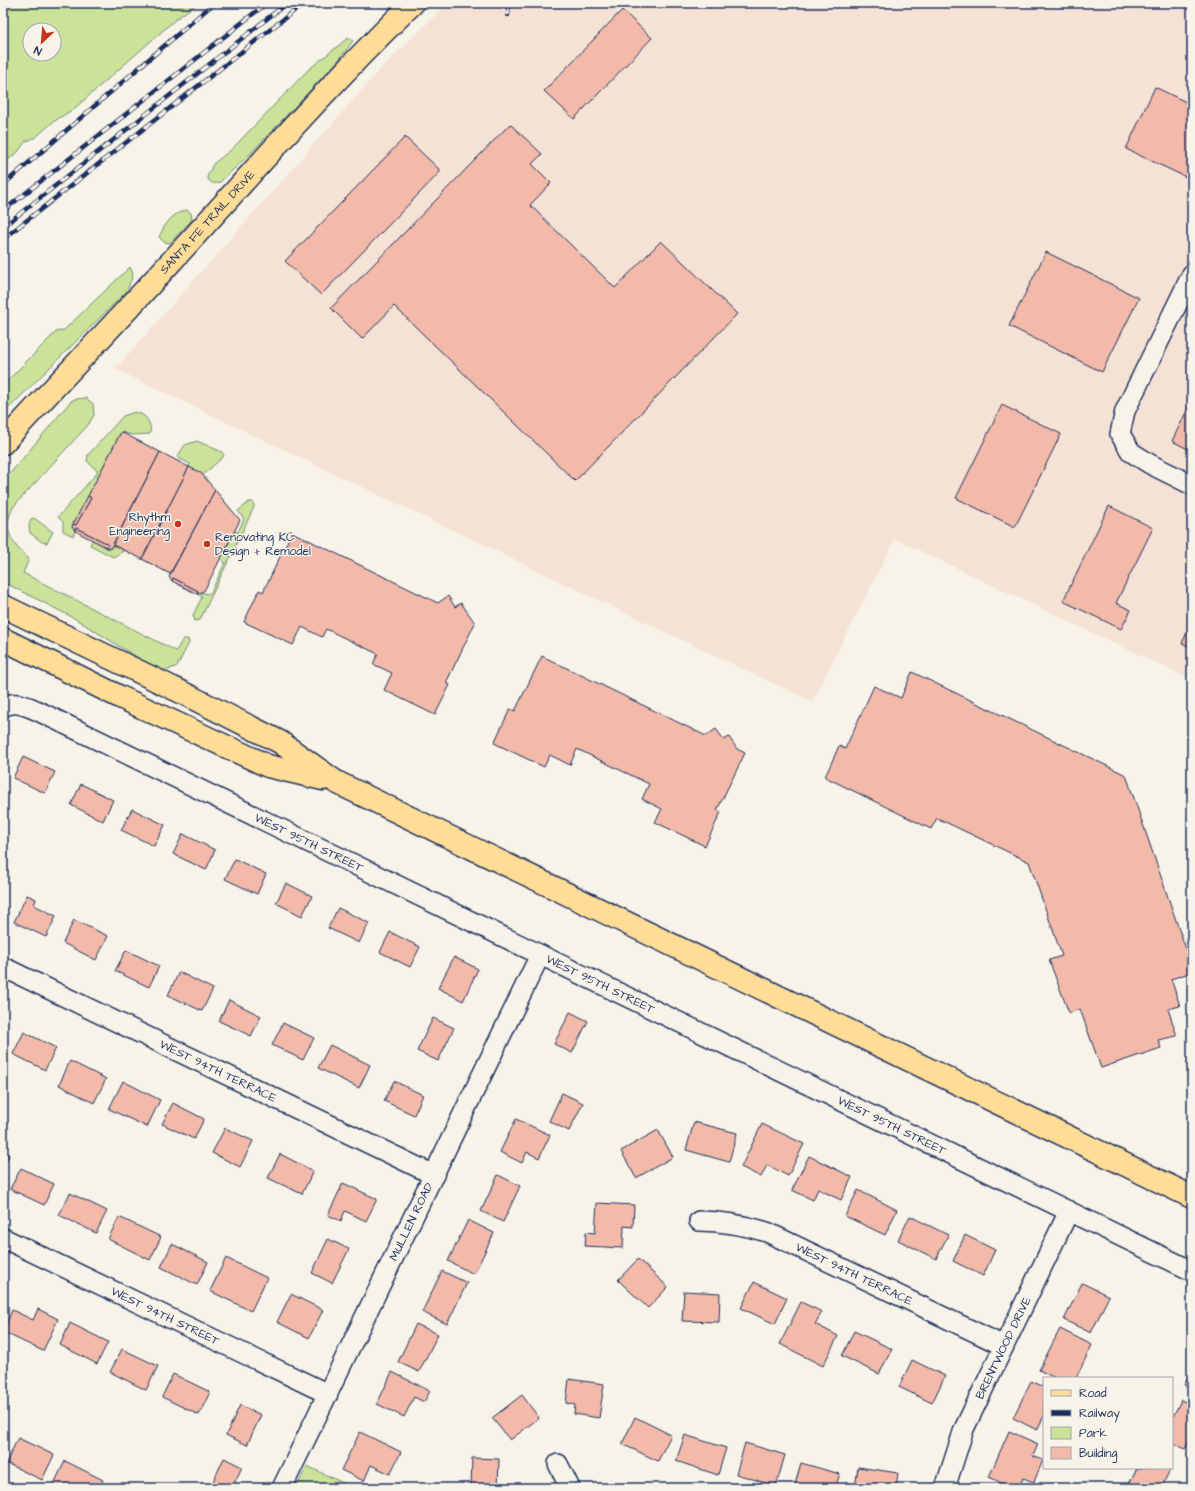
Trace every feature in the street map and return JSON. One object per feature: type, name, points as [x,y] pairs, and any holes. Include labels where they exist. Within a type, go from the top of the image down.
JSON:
[{"type":"main road","name":"SANTA FE TRAIL DRIVE","points":[[3,443],[157,277],[302,117],[364,51],[413,3]]},
{"type":"main road","points":[[3,606],[280,742],[336,782],[1192,1197]]},
{"type":"main road","points":[[3,639],[120,697],[268,766],[336,782]]},
{"type":"street","points":[[1192,274],[1125,411],[1120,434],[1131,452],[1150,464],[1192,485]]},
{"type":"street","name":"WEST 95TH STREET","points":[[5,706],[21,704],[38,711],[1192,1271]]},
{"type":"street","name":"MULLEN ROAD","points":[[282,1488],[540,955]]},
{"type":"street","name":"WEST 94TH TERRACE","points":[[3,967],[434,1174]]},
{"type":"street","name":"BRENTWOOD DRIVE","points":[[945,1488],[964,1429],[1069,1211]]},
{"type":"street","name":"WEST 94TH TERRACE","points":[[699,1221],[721,1221],[745,1225],[767,1232],[1004,1346]]},
{"type":"street","name":"WEST 94TH STREET","points":[[3,1238],[328,1394]]},
{"type":"street","points":[[558,1464],[570,1488]]},
{"type":"shaded area","points":[[448,3],[1192,3],[1192,680],[895,539],[812,702],[115,369],[384,65]]},
{"type":"green space","points":[[3,3],[198,3],[176,19],[75,108],[53,122],[36,137],[25,142],[18,152],[3,164]]},
{"type":"green space","points":[[348,38],[353,41],[337,62],[249,155],[219,183],[210,182],[207,177],[213,164],[232,149],[308,70]]},
{"type":"green space","points":[[187,210],[191,213],[192,219],[190,222],[170,243],[164,242],[159,237],[164,228],[173,216]]},
{"type":"green space","points":[[130,267],[133,274],[127,291],[3,414],[3,385],[56,332],[64,330]]},
{"type":"green space","points":[[86,398],[93,404],[94,415],[88,425],[14,506],[8,522],[10,536],[13,542],[29,559],[23,573],[176,651],[183,639],[188,639],[189,643],[177,666],[168,670],[161,670],[143,661],[74,618],[3,582],[3,482],[71,401]]},
{"type":"green space","points":[[135,412],[145,417],[150,426],[150,434],[133,435],[121,432],[88,496],[91,498],[73,525],[75,531],[73,536],[63,531],[63,522],[58,517],[98,472],[87,461],[88,455],[123,416]]},
{"type":"green space","points":[[197,441],[222,452],[224,456],[203,475],[189,467],[190,464],[177,457],[185,445]]},
{"type":"green space","points":[[249,502],[253,502],[254,507],[200,620],[195,621],[193,615],[202,597],[197,594],[209,594],[211,592],[225,563],[221,558],[235,531],[238,532],[244,519],[238,511]]},
{"type":"green space","points":[[34,518],[53,532],[47,543],[42,542],[30,533],[29,526],[31,519]]},
{"type":"green space","points":[[94,537],[106,548],[111,548],[113,545],[125,550],[113,557],[90,545]]},
{"type":"green space","points":[[307,1466],[354,1488],[296,1488]]},
{"type":"building","points":[[622,10],[652,38],[574,119],[544,91]]},
{"type":"building","points":[[1155,87],[1192,105],[1192,180],[1126,149]]},
{"type":"building","points":[[510,124],[542,154],[532,164],[551,183],[530,205],[615,288],[661,241],[737,314],[575,481],[394,306],[362,339],[331,308]]},
{"type":"building","points":[[405,137],[441,171],[321,295],[285,261]]},
{"type":"building","points":[[1046,252],[1139,298],[1102,372],[1009,326]]},
{"type":"building","points":[[1190,404],[1192,405],[1192,451],[1172,441]]},
{"type":"building","points":[[1002,405],[1061,434],[1015,527],[956,498]]},
{"type":"building","points":[[121,432],[160,452],[111,548],[108,548],[106,547],[108,544],[76,528],[75,531],[72,527],[73,524],[76,525],[91,498],[88,496]]},
{"type":"building","points":[[160,452],[189,467],[142,559],[113,545]]},
{"type":"building","name":"Rhythm Engineering","points":[[189,467],[201,473],[215,490],[170,574],[142,559]]},
{"type":"building","name":"Renovating KC Design + Remodel","points":[[215,490],[240,520],[204,591],[197,594],[198,591],[173,578],[172,581],[169,577]]},
{"type":"building","points":[[88,496],[91,498],[76,525],[73,524]]},
{"type":"building","points":[[1109,506],[1153,528],[1116,603],[1131,610],[1121,629],[1063,601]]},
{"type":"building","points":[[76,528],[108,544],[106,547],[75,531]]},
{"type":"building","points":[[292,532],[438,603],[448,596],[455,607],[461,603],[475,623],[446,683],[450,685],[435,715],[384,690],[392,673],[373,664],[378,654],[326,629],[322,637],[302,627],[293,645],[244,622],[259,590],[263,592]]},
{"type":"building","points":[[173,578],[198,591],[197,594],[172,581]]},
{"type":"building","points":[[1192,622],[1192,648],[1182,643]]},
{"type":"building","points":[[542,656],[706,736],[716,729],[724,740],[729,737],[737,749],[745,753],[717,810],[721,812],[705,846],[655,822],[662,809],[642,799],[649,784],[577,749],[570,765],[550,755],[544,767],[494,743],[510,709],[515,711]]},
{"type":"building","points":[[912,672],[1126,775],[1192,967],[1192,972],[1171,979],[1180,1006],[1168,1009],[1177,1036],[1158,1040],[1161,1048],[1101,1068],[1080,1009],[1069,1013],[1049,960],[1062,956],[1029,862],[937,818],[931,829],[825,777],[839,746],[845,749],[874,686],[901,698]]},
{"type":"building","points":[[23,757],[55,772],[45,793],[13,778]]},
{"type":"building","points":[[81,784],[113,800],[103,821],[71,805]]},
{"type":"building","points":[[132,809],[165,825],[154,846],[121,830]]},
{"type":"building","points":[[183,834],[215,850],[206,870],[173,854]]},
{"type":"building","points":[[235,859],[266,874],[257,894],[225,879]]},
{"type":"building","points":[[286,883],[312,896],[302,916],[276,903]]},
{"type":"building","points":[[27,895],[36,899],[34,905],[56,916],[46,937],[14,922]]},
{"type":"building","points":[[338,908],[369,923],[359,943],[328,928]]},
{"type":"building","points":[[74,920],[108,936],[96,960],[63,943]]},
{"type":"building","points":[[390,932],[420,947],[410,967],[380,952]]},
{"type":"building","points":[[126,950],[159,966],[149,987],[115,971]]},
{"type":"building","points":[[454,957],[478,969],[463,1001],[438,988]]},
{"type":"building","points":[[179,972],[213,989],[202,1011],[168,995]]},
{"type":"building","points":[[229,1000],[261,1016],[251,1036],[219,1021]]},
{"type":"building","points":[[570,1012],[588,1021],[572,1053],[554,1044]]},
{"type":"building","points":[[433,1018],[454,1028],[438,1061],[417,1051]]},
{"type":"building","points":[[283,1023],[314,1038],[303,1060],[272,1045]]},
{"type":"building","points":[[24,1032],[56,1048],[45,1070],[13,1054]]},
{"type":"building","points":[[330,1045],[370,1065],[359,1088],[318,1068]]},
{"type":"building","points":[[70,1061],[106,1079],[94,1103],[59,1085]]},
{"type":"building","points":[[123,1081],[160,1100],[147,1127],[109,1109]]},
{"type":"building","points":[[394,1081],[423,1095],[414,1115],[384,1101]]},
{"type":"building","points":[[562,1093],[583,1103],[569,1131],[549,1121]]},
{"type":"building","points":[[173,1103],[204,1119],[194,1139],[162,1124]]},
{"type":"building","points":[[516,1119],[550,1135],[539,1158],[527,1152],[522,1163],[500,1152]]},
{"type":"building","points":[[694,1122],[737,1133],[729,1162],[686,1150]]},
{"type":"building","points":[[762,1124],[804,1144],[788,1176],[767,1165],[761,1177],[741,1167]]},
{"type":"building","points":[[225,1128],[253,1141],[240,1167],[212,1153]]},
{"type":"building","points":[[658,1130],[673,1157],[636,1178],[621,1151]]},
{"type":"building","points":[[3,1151],[9,1155],[3,1168]]},
{"type":"building","points":[[280,1154],[313,1171],[302,1194],[268,1178]]},
{"type":"building","points":[[809,1156],[852,1177],[841,1200],[818,1189],[813,1200],[792,1190]]},
{"type":"building","points":[[21,1168],[54,1184],[44,1205],[10,1189]]},
{"type":"building","points":[[498,1175],[520,1186],[503,1222],[481,1211]]},
{"type":"building","points":[[343,1183],[377,1199],[366,1221],[345,1211],[341,1221],[328,1215]]},
{"type":"building","points":[[858,1190],[897,1210],[885,1235],[845,1216]]},
{"type":"building","points":[[70,1193],[107,1211],[96,1233],[59,1215]]},
{"type":"building","points":[[597,1203],[634,1205],[633,1227],[624,1226],[623,1248],[585,1246],[586,1232],[595,1233]]},
{"type":"building","points":[[910,1216],[948,1235],[936,1259],[898,1240]]},
{"type":"building","points":[[119,1217],[161,1237],[150,1260],[108,1239]]},
{"type":"building","points":[[468,1220],[494,1233],[474,1274],[448,1261]]},
{"type":"building","points":[[965,1235],[995,1250],[983,1276],[953,1261]]},
{"type":"building","points":[[328,1239],[349,1249],[332,1283],[312,1273]]},
{"type":"building","points":[[172,1244],[208,1262],[197,1285],[161,1267]]},
{"type":"building","points":[[226,1258],[267,1278],[251,1311],[210,1291]]},
{"type":"building","points":[[638,1259],[668,1287],[648,1308],[618,1280]]},
{"type":"building","points":[[442,1271],[467,1283],[447,1324],[422,1312]]},
{"type":"building","points":[[754,1282],[787,1298],[775,1324],[741,1308]]},
{"type":"building","points":[[1082,1283],[1109,1296],[1091,1333],[1064,1320]]},
{"type":"building","points":[[684,1291],[720,1293],[719,1322],[682,1321]]},
{"type":"building","points":[[291,1294],[323,1310],[309,1338],[277,1322]]},
{"type":"building","points":[[801,1302],[822,1312],[815,1324],[838,1336],[823,1366],[780,1344]]},
{"type":"building","points":[[38,1309],[58,1319],[43,1351],[3,1332],[12,1310],[33,1320]]},
{"type":"building","points":[[70,1323],[108,1342],[97,1364],[60,1345]]},
{"type":"building","points":[[416,1324],[438,1334],[419,1372],[398,1362]]},
{"type":"building","points":[[1060,1329],[1092,1345],[1076,1377],[1053,1377],[1039,1370]]},
{"type":"building","points":[[854,1331],[892,1349],[879,1374],[842,1356]]},
{"type":"building","points":[[122,1349],[158,1366],[146,1390],[110,1372]]},
{"type":"building","points":[[912,1360],[945,1376],[932,1403],[899,1387]]},
{"type":"building","points":[[1192,1368],[1192,1390],[1184,1385]]},
{"type":"building","points":[[392,1372],[430,1391],[424,1402],[414,1397],[404,1417],[377,1404]]},
{"type":"building","points":[[173,1374],[210,1392],[199,1415],[162,1397]]},
{"type":"building","points":[[569,1379],[604,1384],[599,1418],[574,1414],[575,1405],[566,1403]]},
{"type":"building","points":[[1031,1381],[1043,1387],[1043,1418],[1037,1430],[1013,1418]]},
{"type":"building","points":[[522,1395],[539,1418],[510,1440],[492,1418]]},
{"type":"building","points":[[1181,1400],[1192,1405],[1192,1435],[1185,1449],[1173,1443],[1173,1417]]},
{"type":"building","points":[[240,1405],[261,1415],[247,1445],[226,1435]]},
{"type":"building","points":[[635,1417],[671,1435],[658,1461],[622,1444]]},
{"type":"building","points":[[1009,1431],[1038,1444],[1033,1456],[1043,1460],[1034,1482],[1023,1478],[1019,1488],[1012,1488],[989,1477]]},
{"type":"building","points":[[360,1432],[401,1452],[390,1474],[371,1465],[364,1481],[341,1470]]},
{"type":"building","points":[[685,1435],[726,1448],[718,1475],[676,1461]]},
{"type":"building","points":[[18,1438],[54,1455],[42,1480],[6,1463]]},
{"type":"building","points":[[745,1443],[785,1455],[776,1486],[736,1474]]},
{"type":"building","points":[[224,1458],[242,1467],[232,1488],[210,1488]]},
{"type":"building","points":[[472,1458],[499,1459],[498,1488],[471,1488]]},
{"type":"building","points":[[65,1461],[103,1480],[99,1488],[58,1488],[53,1486]]},
{"type":"building","points":[[801,1463],[840,1474],[835,1488],[794,1488]]},
{"type":"building","points":[[858,1467],[898,1473],[896,1488],[855,1488]]},
{"type":"building","points":[[1136,1469],[1170,1469],[1161,1488],[1127,1488]]},
{"type":"railway","points":[[3,185],[214,3]]},
{"type":"railway","points":[[3,211],[267,3]]},
{"type":"railway","points":[[3,227],[287,3]]},
{"type":"railway","points":[[3,239],[304,3]]},
{"type":"railway","points":[[508,15],[509,3]]},
{"type":"place","name":"Rhythm Engineering","points":[[178,524]]},
{"type":"place","name":"Renovating KC Design + Remodel","points":[[207,544]]}]
